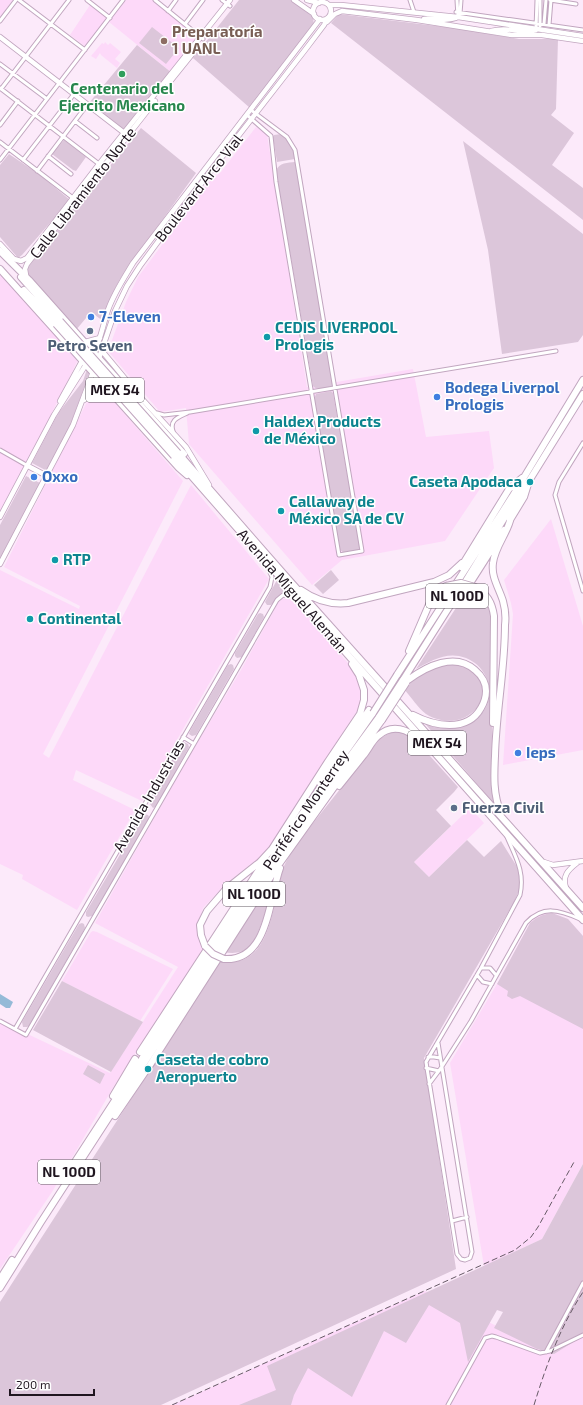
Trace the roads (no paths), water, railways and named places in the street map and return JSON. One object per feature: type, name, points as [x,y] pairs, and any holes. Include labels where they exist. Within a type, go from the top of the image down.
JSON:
[{"type":"highway","points":[[1,251],[28,277],[94,352],[101,355],[129,392],[185,456],[202,480]]},
{"type":"highway","name":"Avenida Miguel Alemán","points":[[1,251],[58,322],[176,455],[202,480],[289,580],[583,908]]},
{"type":"highway","name":"Avenida Miguel Alemán","points":[[0,264],[58,322]]},
{"type":"highway","points":[[0,269],[84,363],[93,371],[178,468],[192,477]]},
{"type":"highway","points":[[76,354],[83,349],[85,342]]},
{"type":"highway","points":[[100,380],[99,375],[101,370],[107,368],[111,370]]},
{"type":"highway","name":"Periférico Monterrey","points":[[0,1279],[297,828],[380,719],[406,681],[516,498],[583,380]]},
{"type":"highway","name":"Periférico Monterrey","points":[[0,1288],[92,1140],[292,828],[583,394]]},
{"type":"highway","name":"Avenida Miguel Alemán","points":[[176,455],[192,477],[297,597],[583,920]]},
{"type":"highway","points":[[406,681],[524,497],[526,479],[516,482],[509,488],[408,651]]},
{"type":"highway","points":[[505,820],[499,807],[494,772],[495,737],[506,625],[504,607],[494,579],[493,564],[494,558],[507,531],[511,517]]},
{"type":"highway","points":[[289,580],[308,595],[319,600],[335,604],[348,603],[439,580],[449,575],[457,568],[473,547]]},
{"type":"highway","points":[[396,674],[434,593],[446,586],[461,583],[476,587],[487,596],[492,606],[494,616],[493,728],[495,737]]},
{"type":"highway","points":[[140,1052],[362,709],[364,700],[363,685],[348,655]]},
{"type":"highway","points":[[406,681],[422,670],[435,664],[449,662],[462,663],[472,667],[477,672],[483,679],[486,690],[485,700],[478,714],[474,718],[464,723],[449,726],[434,724],[409,713]]},
{"type":"highway","points":[[293,816],[371,711]]},
{"type":"highway","points":[[150,1065],[285,855],[380,719]]},
{"type":"highway","points":[[313,815],[350,773],[375,739],[387,730],[396,729],[410,733],[437,760],[448,767]]},
{"type":"highway","points":[[272,849],[260,862],[226,889],[207,910],[200,925],[201,935],[205,946],[213,954],[224,959],[236,958],[246,955],[252,948],[266,921],[279,869],[285,855]]},
{"type":"highway","points":[[92,1140],[98,1123],[136,1059]]},
{"type":"highway","points":[[92,1140],[108,1125],[145,1072]]},
{"type":"street","points":[[0,21],[16,0]]},
{"type":"street","points":[[19,0],[85,50]]},
{"type":"street","points":[[70,0],[0,89],[99,164]]},
{"type":"street","points":[[86,0],[110,18]]},
{"type":"street","points":[[0,160],[124,0]]},
{"type":"street","points":[[155,0],[202,38]]},
{"type":"street","points":[[168,11],[176,0]]},
{"type":"street","points":[[185,24],[203,0]]},
{"type":"street","points":[[222,0],[229,3]]},
{"type":"street","name":"Calle Libramiento Norte","points":[[1,251],[16,260],[22,261],[26,258],[73,198],[126,135],[229,3],[234,0]]},
{"type":"street","points":[[294,0],[320,19],[328,18],[330,13],[329,5]]},
{"type":"street","points":[[307,0],[319,3],[324,2],[329,5],[457,14],[583,36]]},
{"type":"street","points":[[410,0],[414,12]]},
{"type":"street","points":[[457,0],[457,14],[463,27]]},
{"type":"street","points":[[461,0],[461,12]]},
{"type":"street","points":[[536,0],[538,23],[542,30]]},
{"type":"street","points":[[538,23],[540,0]]},
{"type":"street","points":[[542,30],[546,0]]},
{"type":"street","points":[[549,25],[550,0],[576,4]]},
{"type":"street","points":[[314,14],[314,6],[319,3]]},
{"type":"street","points":[[324,24],[335,14],[342,11],[417,20],[512,35],[542,35],[583,41]]},
{"type":"street","points":[[417,20],[431,19],[448,21],[461,12],[583,30]]},
{"type":"street","name":"Boulevard Arco Vial","points":[[77,414],[93,371],[101,355],[115,311],[127,286],[155,245],[197,189],[328,18]]},
{"type":"street","name":"Boulevard Arco Vial","points":[[0,517],[54,415],[59,401],[84,363],[94,352],[100,338],[108,310],[118,288],[133,263],[320,19]]},
{"type":"street","points":[[489,31],[499,28],[529,32],[542,30],[549,25]]},
{"type":"street","points":[[0,37],[126,135]]},
{"type":"street","points":[[0,64],[47,99]]},
{"type":"street","points":[[23,160],[74,94]]},
{"type":"street","points":[[0,125],[18,102]]},
{"type":"street","points":[[37,171],[87,105]]},
{"type":"street","points":[[247,115],[269,133],[272,138],[276,182],[339,555],[362,551],[295,150],[287,137],[251,110]]},
{"type":"street","points":[[75,121],[97,138]]},
{"type":"street","name":"Calle Libramiento Norte","points":[[28,277],[25,269],[27,264],[95,173],[99,164],[126,135]]},
{"type":"street","points":[[0,142],[73,198]]},
{"type":"street","points":[[48,156],[71,174]]},
{"type":"street","points":[[193,186],[197,189]]},
{"type":"street","points":[[0,244],[1,251]]},
{"type":"street","points":[[85,342],[100,338]]},
{"type":"street","points":[[153,412],[162,414],[190,412],[556,351]]},
{"type":"street","points":[[101,355],[189,451],[213,493]]},
{"type":"street","points":[[0,564],[47,476],[92,386],[96,381],[100,380]]},
{"type":"street","points":[[129,392],[142,399]]},
{"type":"street","points":[[176,436],[172,428],[173,421],[176,418],[190,412]]},
{"type":"street","points":[[583,443],[559,482],[555,495],[583,591]]},
{"type":"street","points":[[0,450],[47,476]]},
{"type":"street","name":"Avenida Industrias","points":[[267,562],[272,577],[270,587],[16,1029],[26,1035],[277,599],[285,595],[297,597]]},
{"type":"street","points":[[183,737],[194,744]]},
{"type":"street","points":[[438,1043],[440,1069],[467,1217],[472,1254],[470,1258],[465,1260],[461,1259],[457,1254],[426,1062],[517,903],[522,885],[520,869],[505,833]]},
{"type":"street","points":[[541,860],[546,864],[553,865],[580,861]]},
{"type":"street","points":[[566,888],[564,881],[566,873],[580,861]]},
{"type":"street","points":[[429,1084],[471,1021],[522,929],[530,918],[543,911],[554,910],[583,920]]},
{"type":"street","points":[[481,968],[490,968],[496,975]]},
{"type":"street","points":[[477,975],[483,982],[492,984]]},
{"type":"street","points":[[0,1021],[16,1029]]},
{"type":"street","points":[[428,1057],[440,1058]]},
{"type":"street","points":[[426,1068],[440,1069]]},
{"type":"street","points":[[452,1221],[467,1217]]},
{"type":"street","points":[[546,1352],[583,1283]]},
{"type":"street","points":[[448,1405],[485,1338],[492,1336],[496,1337],[540,1353],[546,1352],[583,1335]]},
{"type":"water","points":[[0,994],[13,1002],[10,1008],[6,1008],[0,1004]]},
{"type":"railway","points":[[172,1405],[515,1250],[531,1237],[538,1227],[574,1162]]},
{"type":"railway","points":[[534,1405],[554,1347],[567,1319],[583,1292]]},
{"type":"place","name":"Preparatoría 1 UANL","points":[[164,41]]},
{"type":"place","name":"Centenario del Ejercito Mexicano","points":[[122,74]]},
{"type":"place","name":"7-Eleven","points":[[91,317]]},
{"type":"place","name":"Petro Seven","points":[[90,331]]},
{"type":"place","name":"CEDIS LIVERPOOL Prologis","points":[[267,337]]},
{"type":"place","name":"Bodega Liverpol Prologis","points":[[437,397]]},
{"type":"place","name":"Haldex Products de México","points":[[256,431]]},
{"type":"place","name":"Oxxo","points":[[34,477]]},
{"type":"place","name":"Caseta Apodaca","points":[[530,482]]},
{"type":"place","name":"Callaway de México SA de CV","points":[[281,511]]},
{"type":"place","name":"RTP","points":[[55,560]]},
{"type":"place","name":"Continental","points":[[30,619]]},
{"type":"place","name":"Ieps","points":[[518,753]]},
{"type":"place","name":"Fuerza Civil","points":[[454,808]]},
{"type":"place","name":"Caseta de cobro Aeropuerto","points":[[148,1069]]}]
